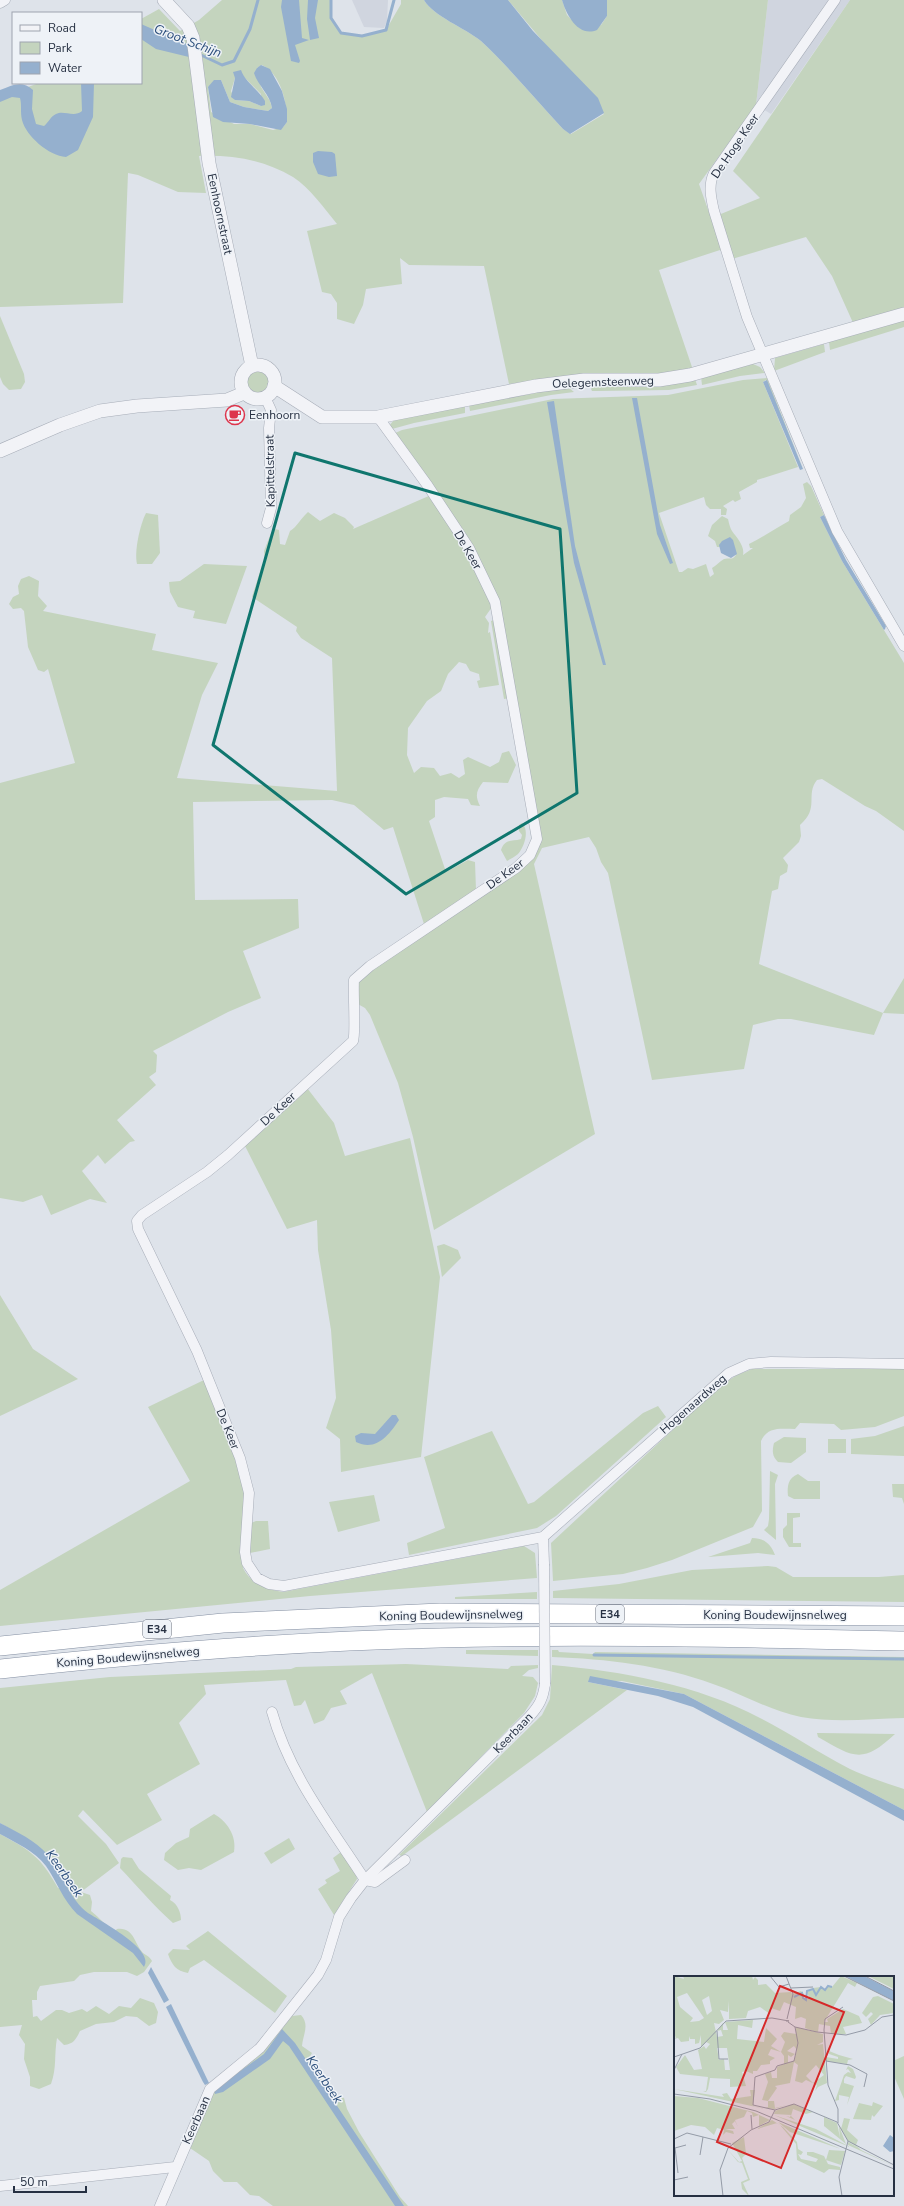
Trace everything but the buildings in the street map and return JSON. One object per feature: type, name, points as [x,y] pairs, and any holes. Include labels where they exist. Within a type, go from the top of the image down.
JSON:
[{"type":"highway","name":"Koning Boudewijnsnelweg","points":[[0,1646],[223,1623],[440,1613],[904,1616]]},
{"type":"highway","name":"Koning Boudewijnsnelweg","points":[[0,1669],[99,1658],[315,1642],[440,1638],[580,1636],[904,1641]]},
{"type":"street","points":[[0,3],[5,0]]},
{"type":"street","name":"Eenhoornstraat","points":[[164,0],[188,26],[193,38],[209,163],[252,366]]},
{"type":"street","name":"De Hoge Keer","points":[[835,0],[711,179],[710,193],[714,211],[747,317],[837,530],[904,646]]},
{"type":"street","name":"Oelegemsteenweg","points":[[269,393],[300,405],[322,417],[378,417],[536,386],[584,380],[659,380],[678,378],[763,356],[904,314]]},
{"type":"street","points":[[252,366],[261,366],[269,369],[274,378],[269,393],[253,399],[242,387],[246,370],[252,366]]},
{"type":"street","points":[[0,452],[60,425],[100,412],[137,406],[203,402],[242,387]]},
{"type":"street","name":"Kapittelstraat","points":[[267,523],[271,508],[269,428],[271,410],[269,393]]},
{"type":"street","name":"De Keer","points":[[378,417],[428,486],[469,548],[495,602],[536,831],[536,843],[530,855],[516,868],[370,966],[354,980],[353,1001],[356,1033],[353,1041],[228,1155],[195,1180],[142,1215],[137,1221],[138,1230],[197,1351],[240,1458],[249,1493],[245,1552],[247,1563],[257,1578],[269,1584],[284,1586],[544,1537]]},
{"type":"street","name":"Hogenaardweg","points":[[544,1537],[729,1372],[749,1364],[771,1362],[904,1364]]},
{"type":"street","name":"Keerbaan","points":[[160,2206],[175,2167],[210,2089],[260,2048],[318,1975],[326,1960],[340,1917],[351,1898],[365,1880],[534,1712],[543,1698],[545,1684],[544,1537]]},
{"type":"street","points":[[272,1712],[286,1754],[300,1779],[365,1880],[375,1882],[405,1860]]},
{"type":"street","points":[[0,2186],[175,2167]]},
{"type":"highlighted area","points":[[295,453],[560,529],[577,793],[406,894],[213,745]]},
{"type":"shaded area","points":[[352,0],[388,0],[387,21],[384,28],[364,27]]},
{"type":"shaded area","points":[[768,0],[850,0],[771,114],[756,105]]},
{"type":"green space","points":[[222,0],[331,0],[331,18],[341,33],[362,36],[386,30],[401,4],[401,0],[424,0],[428,6],[442,17],[474,36],[492,51],[563,129],[571,134],[604,114],[508,0],[562,0],[567,15],[581,29],[601,25],[607,16],[607,0],[768,0],[756,105],[699,184],[711,218],[760,198],[733,171],[850,0],[904,0],[904,309],[854,325],[832,276],[806,237],[732,259],[720,250],[659,270],[693,370],[664,374],[560,377],[509,384],[484,266],[409,265],[400,258],[402,284],[366,289],[363,305],[354,324],[337,319],[337,303],[331,294],[322,292],[307,231],[337,224],[311,192],[293,177],[259,162],[223,156],[199,156],[206,193],[178,192],[138,175],[128,173],[123,303],[0,307],[0,97],[36,84],[142,84],[142,18],[159,9],[180,31],[199,20]],"holes":[[[262,65],[269,69],[282,89],[287,114],[287,122],[283,127],[273,130],[250,124],[234,124],[211,112],[208,87],[221,80],[230,102],[244,107],[268,111],[272,108],[270,101],[261,87],[257,68]],[[242,75],[261,94],[261,106],[249,101],[235,100],[231,91],[235,78]]]},
{"type":"green space","points":[[0,316],[24,374],[25,382],[21,389],[9,390],[3,384],[0,377]]},
{"type":"green space","points":[[904,320],[904,327],[830,350],[829,342]]},
{"type":"green space","points":[[824,344],[825,352],[774,371],[775,358]]},
{"type":"green space","points":[[753,364],[760,367],[765,373],[740,376],[702,385],[701,377]]},
{"type":"green space","points":[[256,369],[265,373],[269,382],[265,391],[256,395],[247,391],[243,382],[247,373]]},
{"type":"green space","points":[[767,378],[803,469],[766,380],[763,382],[798,467],[757,480],[757,482],[739,492],[741,499],[735,502],[733,500],[723,506],[727,509],[726,515],[721,515],[721,509],[710,509],[706,505],[704,497],[659,513],[679,572],[682,572],[688,568],[693,569],[706,564],[710,577],[714,574],[712,568],[724,559],[735,557],[736,555],[721,547],[717,547],[715,541],[708,536],[712,525],[722,516],[728,519],[731,530],[742,545],[743,555],[753,548],[750,548],[749,544],[789,521],[790,515],[801,507],[806,498],[803,484],[807,482],[811,486],[824,515],[820,517],[842,561],[904,663],[904,831],[876,811],[865,806],[822,779],[817,780],[812,791],[809,813],[800,825],[801,836],[799,842],[783,858],[788,865],[787,872],[780,876],[778,889],[772,891],[759,964],[883,1013],[874,1035],[791,1019],[778,1019],[753,1025],[744,1069],[652,1080],[608,873],[589,837],[542,848],[534,864],[595,1134],[434,1230],[413,1137],[398,1083],[370,1015],[365,1008],[356,1003],[359,981],[363,976],[538,849],[492,607],[485,617],[489,623],[488,633],[490,632],[499,685],[479,688],[477,681],[480,680],[479,674],[470,671],[466,664],[459,662],[448,674],[441,691],[427,701],[408,728],[407,755],[414,773],[421,767],[434,768],[440,776],[451,773],[459,778],[465,774],[463,760],[468,757],[490,767],[499,762],[502,753],[509,751],[516,765],[508,783],[483,782],[477,794],[477,799],[480,806],[471,805],[468,799],[444,797],[435,800],[435,817],[429,821],[446,872],[468,860],[475,862],[476,890],[424,924],[393,827],[384,830],[354,805],[332,800],[193,802],[195,900],[298,899],[299,928],[243,951],[261,998],[228,1012],[153,1051],[157,1055],[156,1072],[149,1077],[156,1085],[117,1120],[135,1141],[130,1142],[105,1164],[98,1155],[82,1171],[107,1203],[90,1199],[51,1215],[42,1195],[23,1202],[0,1198],[0,783],[75,763],[48,669],[44,672],[38,670],[28,647],[24,611],[21,608],[13,609],[9,604],[13,597],[19,594],[18,586],[21,579],[29,576],[39,581],[38,596],[47,606],[43,611],[156,634],[152,650],[218,663],[202,695],[177,778],[337,791],[332,658],[301,638],[296,631],[297,627],[252,597],[262,565],[265,564],[264,551],[271,533],[275,529],[279,530],[280,544],[285,545],[290,531],[308,512],[320,521],[334,513],[345,518],[354,527],[353,529],[431,495],[393,434],[402,430],[553,399],[668,395],[743,380]]},
{"type":"green space","points":[[695,379],[697,385],[669,390],[592,391],[591,389],[593,386]]},
{"type":"green space","points":[[568,387],[574,392],[470,411],[469,405]]},
{"type":"green space","points":[[465,406],[465,413],[392,429],[389,426],[394,420]]},
{"type":"green space","points":[[146,513],[158,515],[160,553],[152,564],[137,564],[136,552],[138,538]]},
{"type":"green space","points":[[204,564],[247,566],[226,624],[193,618],[195,611],[178,607],[170,592],[169,582],[180,581]]},
{"type":"green space","points":[[494,620],[509,698],[504,699],[491,621]]},
{"type":"green space","points":[[522,823],[526,830],[524,843],[518,854],[507,861],[501,850],[507,842],[521,839],[522,835],[519,831],[519,825]]},
{"type":"green space","points":[[904,978],[904,1014],[883,1013]]},
{"type":"green space","points":[[304,1084],[334,1123],[345,1156],[410,1138],[440,1277],[421,1457],[341,1472],[340,1439],[326,1428],[336,1398],[331,1330],[318,1250],[317,1220],[287,1229],[243,1142]]},
{"type":"green space","points":[[444,1244],[458,1250],[461,1258],[442,1277],[437,1246]]},
{"type":"green space","points":[[0,1295],[33,1349],[78,1379],[0,1416]]},
{"type":"green space","points":[[752,1369],[904,1369],[904,1416],[875,1427],[841,1430],[834,1424],[800,1423],[795,1429],[775,1429],[767,1433],[761,1441],[762,1511],[753,1527],[672,1560],[647,1568],[623,1574],[553,1581],[551,1543],[720,1386],[737,1375]]},
{"type":"green space","points":[[204,1380],[238,1463],[245,1498],[243,1568],[250,1578],[260,1585],[283,1592],[524,1546],[535,1553],[537,1578],[310,1596],[0,1626],[0,1590],[190,1481],[148,1407]]},
{"type":"green space","points":[[658,1406],[666,1417],[556,1516],[537,1528],[409,1555],[407,1543],[445,1528],[424,1457],[492,1431],[528,1504],[534,1502],[643,1413]]},
{"type":"green space","points":[[904,1426],[904,1456],[851,1454],[851,1439],[875,1436]]},
{"type":"green space","points":[[784,1437],[806,1438],[806,1452],[791,1463],[778,1462],[774,1455],[774,1443]]},
{"type":"green space","points":[[828,1439],[846,1439],[846,1453],[828,1453]]},
{"type":"green space","points":[[770,1471],[778,1475],[775,1484],[776,1540],[764,1530],[768,1526],[769,1519]]},
{"type":"green space","points":[[798,1474],[808,1481],[820,1481],[820,1499],[794,1499],[788,1496],[790,1480]]},
{"type":"green space","points":[[892,1484],[904,1484],[904,1504],[902,1498],[893,1497]]},
{"type":"green space","points":[[374,1495],[380,1521],[338,1532],[329,1502]]},
{"type":"green space","points":[[787,1513],[800,1513],[800,1517],[793,1518],[793,1543],[801,1543],[801,1547],[789,1547],[783,1537],[783,1529],[787,1525]]},
{"type":"green space","points":[[256,1521],[268,1521],[270,1549],[250,1553],[251,1523]]},
{"type":"green space","points":[[752,1538],[760,1539],[766,1542],[775,1555],[758,1553],[708,1557],[750,1543]]},
{"type":"green space","points":[[768,1566],[776,1567],[793,1577],[879,1577],[904,1575],[904,1602],[553,1598],[553,1591],[619,1584],[692,1570]]},
{"type":"green space","points":[[537,1592],[537,1599],[455,1599],[455,1597]]},
{"type":"green space","points":[[466,1650],[538,1650],[538,1656],[466,1654]]},
{"type":"green space","points":[[552,1650],[558,1650],[559,1652],[593,1654],[595,1652],[904,1657],[904,1718],[827,1720],[801,1717],[767,1707],[724,1688],[693,1677],[613,1661],[552,1657]]},
{"type":"green space","points":[[406,1664],[508,1669],[511,1666],[538,1665],[538,1668],[529,1670],[522,1676],[533,1677],[538,1683],[535,1696],[524,1713],[427,1812],[372,1673],[340,1691],[347,1704],[331,1708],[324,1720],[314,1724],[305,1700],[301,1705],[294,1706],[286,1680],[204,1685],[206,1694],[179,1723],[200,1764],[147,1794],[162,1820],[117,1845],[83,1810],[78,1816],[106,1844],[119,1863],[81,1892],[90,1895],[92,1902],[91,1911],[114,1932],[117,1929],[127,1930],[133,1936],[143,1953],[152,1961],[144,1972],[137,1976],[127,1972],[94,1972],[80,1975],[74,1981],[40,1986],[37,1992],[37,2000],[32,2000],[33,2017],[37,2016],[41,2021],[56,2010],[62,2010],[69,2013],[82,2009],[87,2012],[96,2006],[109,2014],[119,2006],[131,2008],[140,1998],[154,2003],[158,2012],[156,2023],[149,2026],[137,2017],[126,2016],[114,2022],[96,2024],[80,2031],[74,2041],[70,2044],[64,2045],[57,2038],[54,2072],[51,2084],[39,2089],[30,2086],[30,2077],[24,2059],[25,2044],[19,2035],[22,2025],[0,2027],[0,1834],[34,1855],[46,1868],[58,1888],[67,1885],[60,1873],[39,1848],[0,1823],[0,1688],[110,1677],[291,1669],[296,1667]]},
{"type":"green space","points":[[552,1665],[605,1671],[659,1681],[685,1688],[736,1706],[850,1769],[904,1789],[904,1810],[684,1694],[622,1681],[588,1682],[627,1690],[402,1856],[399,1855],[542,1715],[550,1699]]},
{"type":"green space","points":[[817,1733],[895,1734],[875,1750],[866,1754],[858,1755],[841,1750],[818,1737]]},
{"type":"green space","points":[[214,1814],[227,1825],[230,1830],[234,1840],[234,1852],[201,1870],[189,1868],[178,1870],[164,1860],[165,1853],[176,1843],[189,1837],[190,1829]]},
{"type":"green space","points":[[289,1838],[295,1849],[271,1864],[264,1853]]},
{"type":"green space","points":[[341,1852],[356,1874],[357,1879],[334,1915],[318,1889],[327,1883],[325,1880],[340,1871],[333,1858]]},
{"type":"green space","points":[[123,1857],[132,1858],[139,1869],[171,1896],[170,1900],[178,1909],[181,1920],[173,1923],[120,1868],[121,1859]]},
{"type":"green space","points":[[208,1931],[287,1996],[275,2013],[204,1960],[190,1968],[188,1973],[180,1971],[175,1967],[168,1954],[173,1949],[190,1950],[186,1946]]},
{"type":"green space","points":[[301,2015],[306,2026],[302,2046],[312,2053],[309,2058],[329,2092],[344,2098],[347,2109],[359,2132],[400,2197],[408,2206],[273,2206],[259,2196],[250,2195],[237,2182],[224,2182],[213,2171],[209,2161],[190,2148],[214,2090],[263,2052],[292,2016]]},
{"type":"green space","points":[[904,2056],[904,2099],[894,2076],[894,2061]]},
{"type":"water","points":[[282,0],[299,0],[302,38],[309,40],[295,45],[300,61],[299,63],[291,61],[281,7]]},
{"type":"water","points":[[308,0],[318,0],[315,18],[319,38],[310,40],[307,19]]},
{"type":"water","points":[[424,0],[508,0],[533,31],[598,98],[604,113],[570,134],[563,129],[492,51],[474,36],[434,11]]},
{"type":"water","points":[[562,0],[607,0],[607,16],[597,30],[590,32],[584,31],[579,28],[570,18],[566,12]]},
{"type":"water","points":[[142,24],[187,44],[189,57],[156,49],[142,40]]},
{"type":"water","points":[[261,65],[270,69],[282,91],[287,109],[287,122],[281,130],[250,124],[223,122],[213,117],[208,87],[214,80],[221,80],[230,102],[244,107],[268,111],[272,108],[269,98],[258,82],[254,73]]},
{"type":"water","points":[[241,70],[265,101],[265,105],[261,106],[249,101],[235,100],[231,97],[235,78],[233,72]]},
{"type":"water","points":[[21,84],[33,90],[32,109],[36,124],[44,126],[52,117],[59,113],[76,114],[82,111],[81,84],[94,84],[93,117],[78,150],[66,157],[59,156],[39,144],[28,132],[22,120],[20,98],[12,97],[0,102],[0,90],[9,86]]},
{"type":"water","points":[[318,151],[332,152],[335,154],[337,176],[329,177],[318,174],[313,162],[313,153]]},
{"type":"water","points":[[767,380],[803,469],[800,470],[763,382]]},
{"type":"water","points":[[632,398],[637,398],[660,525],[673,563],[670,564],[657,534]]},
{"type":"water","points":[[554,401],[575,546],[606,665],[603,665],[574,563],[547,402]]},
{"type":"water","points":[[824,515],[846,560],[886,626],[884,630],[842,561],[820,517]]},
{"type":"water","points":[[730,537],[733,540],[737,554],[731,558],[721,553],[719,545],[722,541]]},
{"type":"water","points":[[392,1415],[396,1415],[399,1420],[391,1431],[381,1440],[370,1445],[363,1445],[356,1442],[355,1436],[361,1433],[375,1434]]},
{"type":"water","points":[[590,1676],[684,1694],[904,1810],[904,1821],[693,1707],[658,1696],[588,1682]]},
{"type":"water","points":[[0,1823],[26,1837],[48,1855],[81,1907],[125,1936],[134,1944],[142,1952],[145,1960],[144,1967],[133,1953],[72,1909],[42,1861],[25,1848],[0,1834]]},
{"type":"water","points":[[151,1967],[169,2000],[164,2003],[148,1973]]},
{"type":"water","points":[[171,2004],[209,2083],[205,2085],[166,2007]]},
{"type":"water","points":[[282,2029],[295,2043],[404,2206],[395,2206],[289,2046],[283,2041],[270,2059],[223,2092],[215,2094],[214,2090],[264,2054]]},
{"type":"waterway","name":"Groot Schijn","points":[[199,54],[222,65],[234,61],[250,29],[258,0]]},
{"type":"waterway","name":"Groot Schijn","points":[[331,0],[331,18],[341,33],[362,36],[386,30],[394,0]]},
{"type":"waterway","points":[[594,1655],[904,1659]]},
{"type":"place","name":"Eenhoorn","points":[[235,415]]},
{"type":"water label","name":"Keerbeek","points":[[65,1873]]},
{"type":"water label","name":"Keerbeek","points":[[325,2079]]}]
